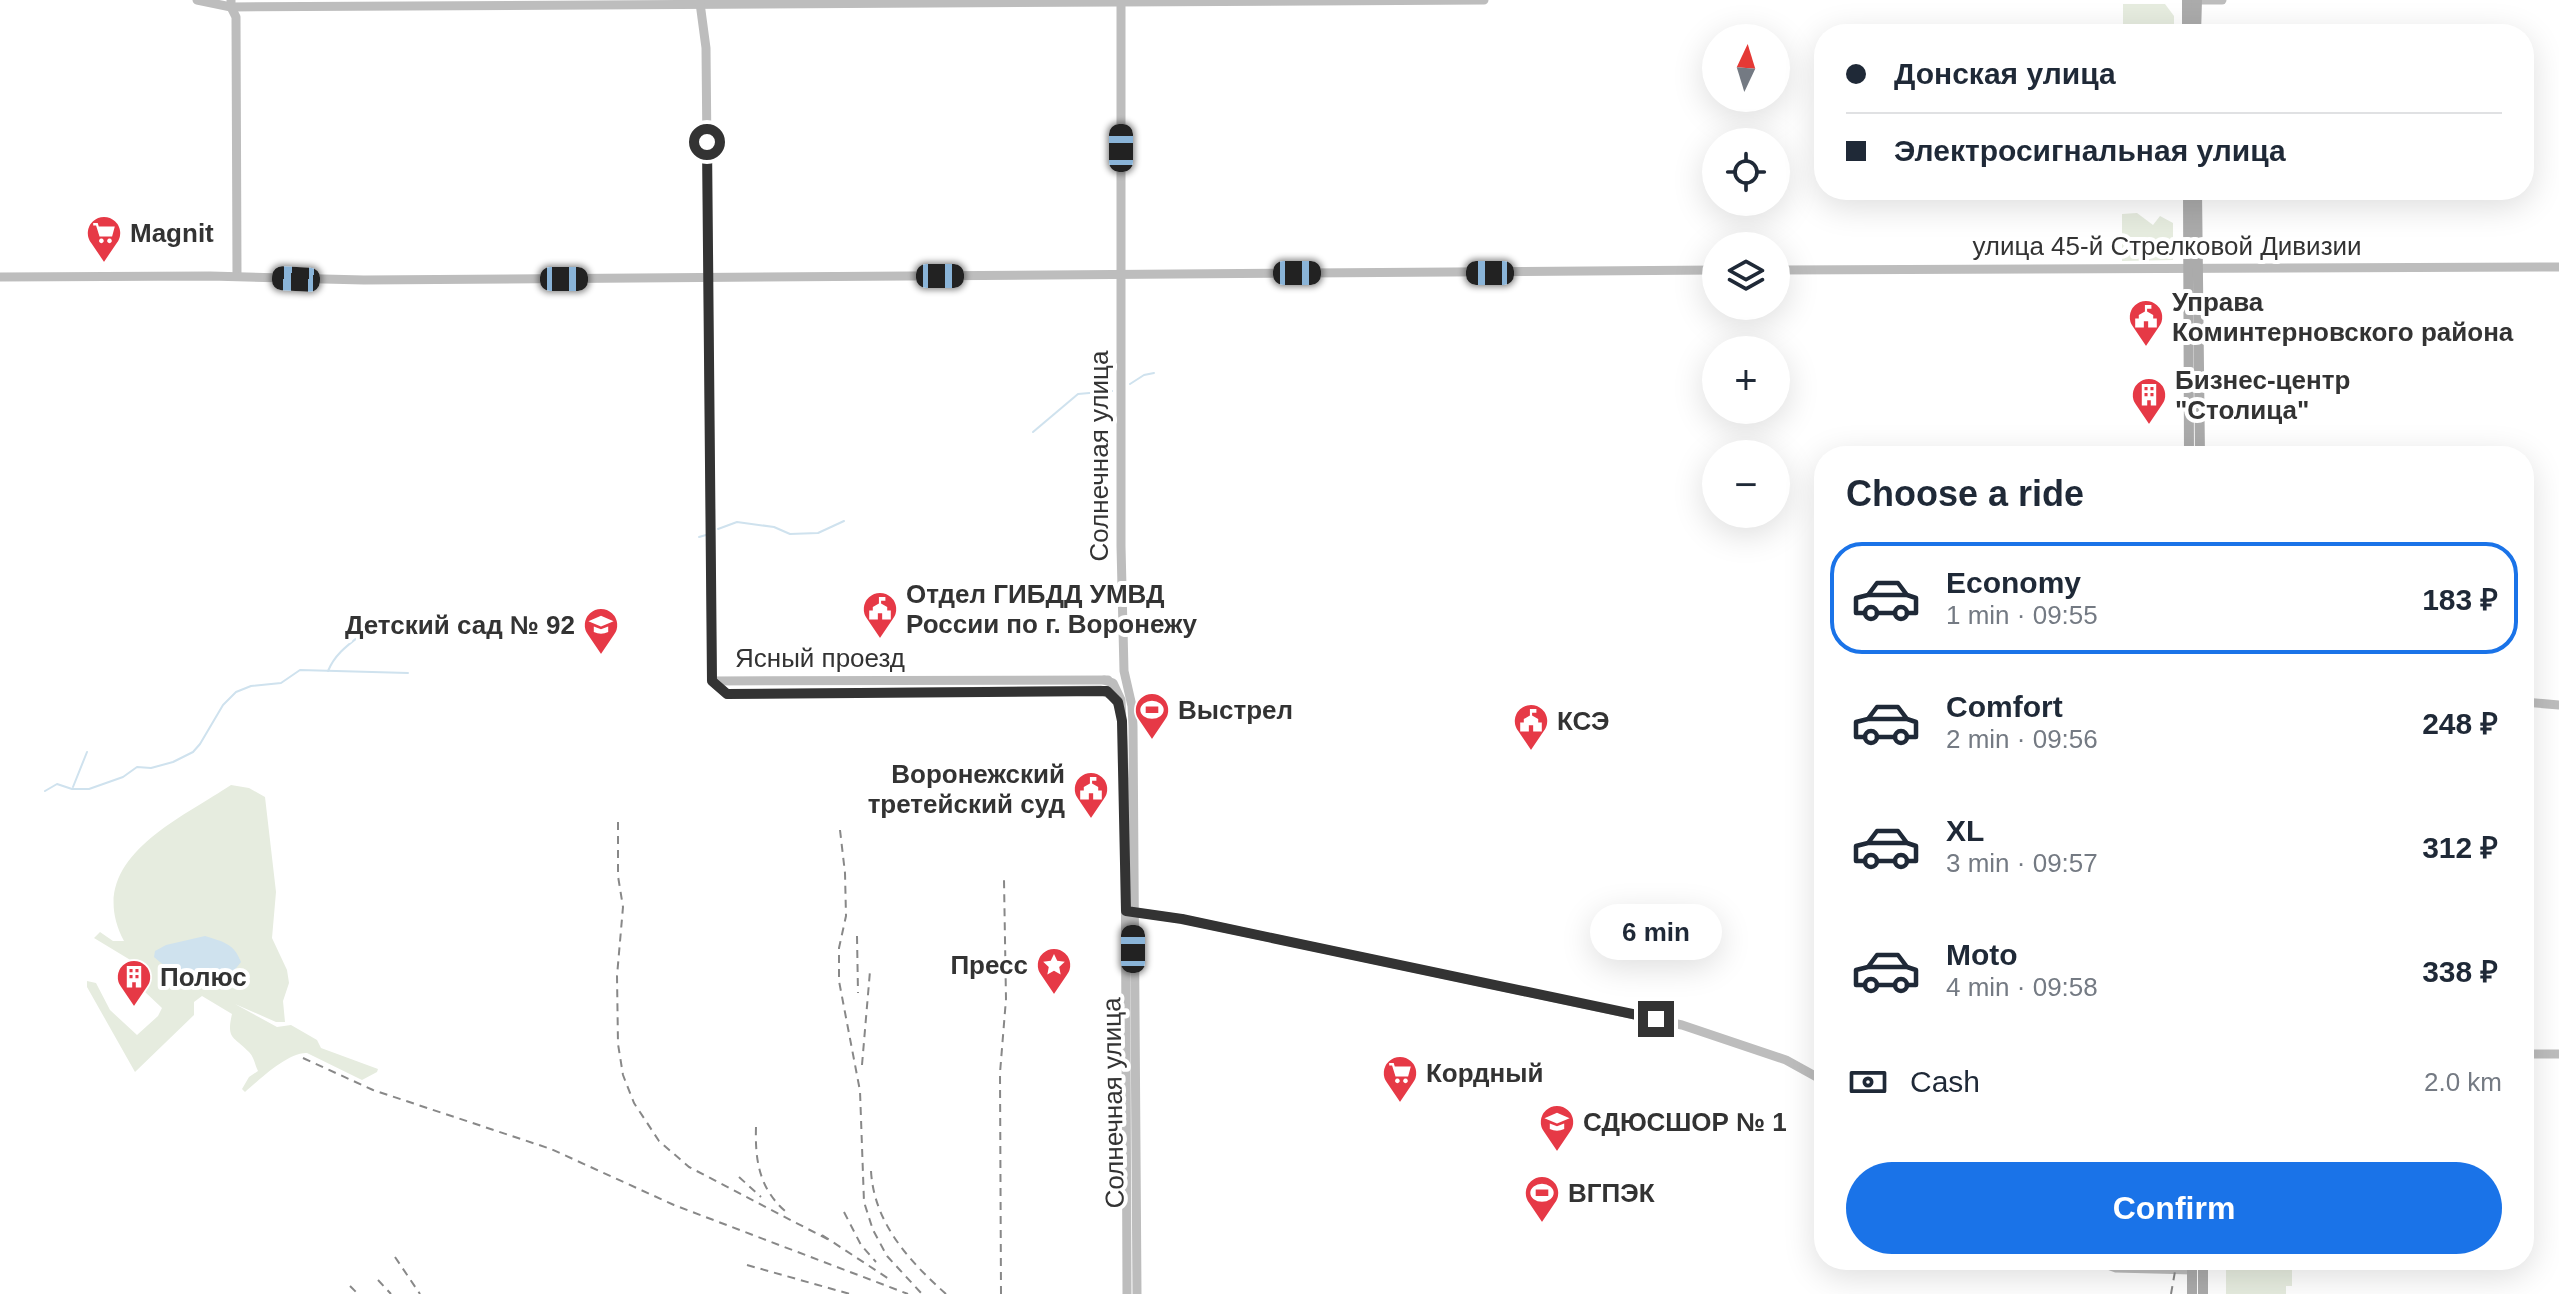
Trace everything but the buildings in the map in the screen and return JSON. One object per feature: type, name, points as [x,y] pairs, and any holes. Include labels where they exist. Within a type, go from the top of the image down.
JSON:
[{"type":"main road","points":[[197,0],[231,4],[1484,0]]},
{"type":"main road","points":[[2187,0],[2187,24]]},
{"type":"main road","points":[[2196,24],[2197,0],[2222,0]]},
{"type":"main road","name":"Солнечная улица","points":[[1121,1],[1121,546],[1124,671],[1132,716],[1127,1294]]},
{"type":"main road","points":[[700,3],[706,48],[712,681]]},
{"type":"main road","points":[[231,4],[236,22],[237,276]]},
{"type":"main road","points":[[2189,200],[2200,446]]},
{"type":"main road","points":[[2189,446],[2197,200]]},
{"type":"main road","name":"улица 45-й Стрелковой Дивизии","points":[[1790,270],[2559,267]]},
{"type":"main road","points":[[0,277],[237,276],[364,280],[1702,270]]},
{"type":"main road","name":"Ясный проезд","points":[[712,681],[1116,680],[1124,671]]},
{"type":"main road","points":[[758,692],[775,680]]},
{"type":"main road","points":[[1104,680],[1113,683],[1119,692],[1121,710]]},
{"type":"main road","name":"Ясный проезд","points":[[712,681],[727,694],[1101,690],[1113,696],[1121,710]]},
{"type":"main road","points":[[2534,703],[2559,705]]},
{"type":"main road","name":"Солнечная улица","points":[[1121,710],[1130,911],[1137,1294]]},
{"type":"main road","points":[[1130,911],[1682,1025],[1786,1060],[1814,1075]]},
{"type":"main road","points":[[2534,1054],[2559,1054]]},
{"type":"main road","points":[[2192,1270],[2192,1294]]},
{"type":"main road","points":[[2203,1270],[2203,1294]]},
{"type":"shaded area","points":[[2123,4],[2165,4],[2174,16],[2174,24],[2123,24]]},
{"type":"shaded area","points":[[2137,213],[2153,225],[2160,216],[2173,223],[2173,260],[2122,261],[2122,214]]},
{"type":"shaded area","points":[[231,785],[249,788],[265,797],[276,892],[272,938],[287,970],[289,983],[283,1001],[285,1022],[276,1022],[235,1004],[277,1027],[291,1025],[317,1040],[321,1048],[378,1069],[362,1080],[307,1053],[283,1062],[245,1092],[242,1089],[249,1077],[258,1071],[253,1059],[231,1033],[232,1014],[202,996],[194,1002],[194,1015],[135,1072],[87,987],[87,981],[96,983],[110,1010],[137,1035],[158,1016],[162,1008],[126,974],[132,961],[94,938],[100,932],[113,941],[124,941],[114,913],[115,888],[125,866],[142,846],[162,829]]},
{"type":"shaded area","points":[[2226,1270],[2292,1270],[2292,1286],[2286,1286],[2286,1294],[2226,1294]]},
{"type":"water","points":[[205,936],[231,947],[241,962],[220,981],[198,984],[187,980],[154,957],[155,951],[166,945]]},
{"type":"waterway","points":[[1130,384],[1154,373]]},
{"type":"waterway","points":[[1033,432],[1078,394],[1112,391]]},
{"type":"waterway","points":[[718,529],[737,522],[774,527],[790,534],[818,533],[844,521]]},
{"type":"waterway","points":[[699,537],[706,535]]},
{"type":"waterway","points":[[328,671],[338,655],[362,634]]},
{"type":"waterway","points":[[45,791],[57,784],[72,789],[89,789],[123,777],[137,767],[151,768],[173,762],[193,752],[223,705],[236,692],[251,686],[281,683],[300,670],[408,673]]},
{"type":"waterway","points":[[73,787],[87,752]]},
{"type":"railway","points":[[618,822],[618,876],[623,907],[617,976],[618,1044],[623,1075],[634,1103],[659,1141],[689,1167],[829,1240]]},
{"type":"railway","points":[[840,830],[846,916],[839,948],[839,981],[860,1091],[864,1202],[873,1230],[887,1256],[922,1294]]},
{"type":"railway","points":[[1001,1294],[1000,1073],[1006,999],[1004,880]]},
{"type":"railway","points":[[857,936],[858,993]]},
{"type":"railway","points":[[862,1065],[870,971]]},
{"type":"railway","points":[[303,1058],[373,1090],[551,1149],[674,1205],[908,1294]]},
{"type":"railway","points":[[756,1127],[760,1173],[769,1193],[785,1211]]},
{"type":"railway","points":[[871,1171],[886,1224],[907,1254],[946,1294]]},
{"type":"railway","points":[[739,1177],[761,1197]]},
{"type":"railway","points":[[844,1212],[861,1245],[876,1262]]},
{"type":"railway","points":[[822,1235],[889,1279]]},
{"type":"railway","points":[[395,1257],[420,1294]]},
{"type":"railway","points":[[747,1265],[850,1294]]},
{"type":"railway","points":[[2171,1294],[2175,1270]]},
{"type":"railway","points":[[378,1280],[391,1294]]},
{"type":"railway","points":[[350,1286],[358,1294]]},
{"type":"place","name":"Magnit","points":[[104,264]]},
{"type":"place","name":"Управа Коминтерновского района","points":[[2146,348]]},
{"type":"place","name":"Бизнес-центр \"Столица\"","points":[[2149,426]]},
{"type":"place","name":"Отдел ГИБДД УМВД России по г. Воронежу","points":[[880,640]]},
{"type":"place","name":"Детский сад № 92","points":[[601,656]]},
{"type":"place","name":"Выстрел","points":[[1152,741]]},
{"type":"place","name":"КСЭ","points":[[1531,752]]},
{"type":"place","name":"Воронежский третейский суд","points":[[1091,820]]},
{"type":"place","name":"Пресс","points":[[1054,996]]},
{"type":"place","name":"Полюс","points":[[134,1008]]},
{"type":"place","name":"Кордный","points":[[1400,1104]]},
{"type":"place","name":"СДЮСШОР № 1","points":[[1557,1153]]},
{"type":"place","name":"ВГПЭК","points":[[1542,1224]]},
{"type":"route","points":[[707,142],[712,681],[727,694],[1107,691],[1118,702],[1122,721],[1126,911],[1182,919],[1656,1019]]}]
